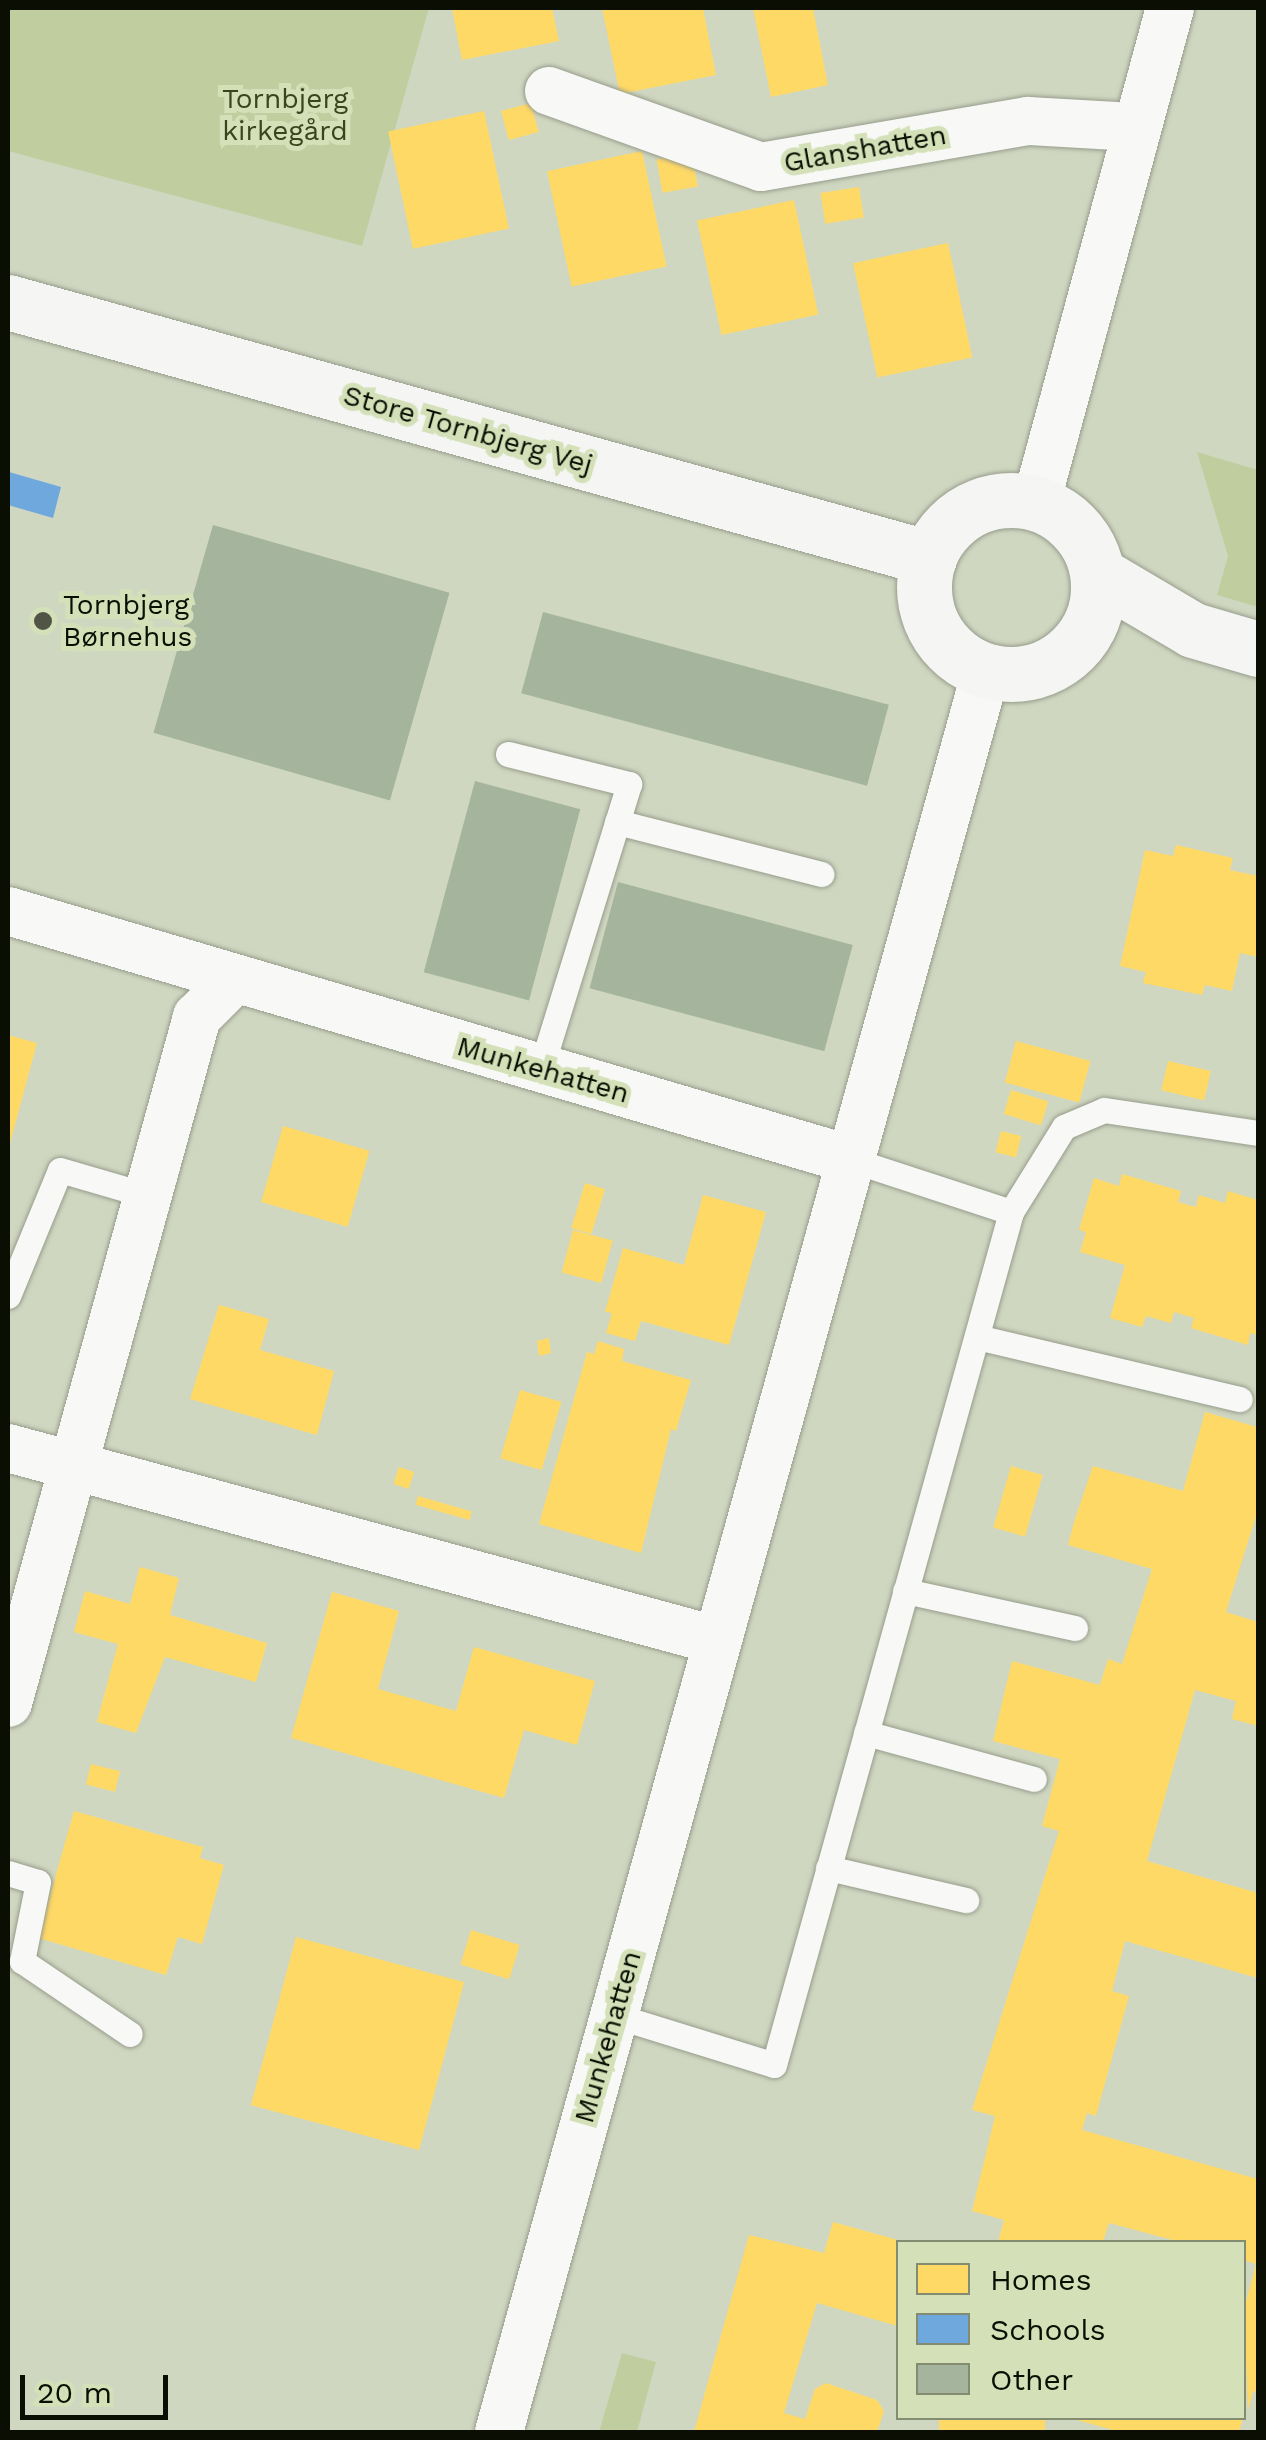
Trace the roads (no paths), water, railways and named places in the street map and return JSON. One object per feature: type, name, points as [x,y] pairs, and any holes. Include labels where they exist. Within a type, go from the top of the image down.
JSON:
[{"type":"street","points":[[1036,503],[1134,127],[1170,8]]},
{"type":"street","name":"Glanshatten","points":[[548,91],[761,167],[1028,121],[1134,127]]},
{"type":"street","name":"Store Tornbjerg Vej","points":[[8,302],[928,558]]},
{"type":"street","points":[[1036,503],[1078,530],[1098,574],[1093,619],[1082,639],[1039,670],[986,671],[940,638],[928,613],[928,558],[942,534],[984,504],[1036,503]]},
{"type":"street","points":[[1098,574],[1193,630],[1258,648]]},
{"type":"street","points":[[1082,639],[1193,630]]},
{"type":"street","name":"Munkehatten","points":[[499,2432],[616,2016],[714,1640],[852,1160],[986,671]]},
{"type":"street","name":"Munkehatten","points":[[8,911],[852,1160]]},
{"type":"street","points":[[8,1703],[77,1468],[197,1017],[234,980]]},
{"type":"street","points":[[8,1448],[714,1640]]},
{"type":"lane","points":[[508,754],[628,784],[541,1069]]},
{"type":"lane","points":[[617,822],[821,874]]},
{"type":"lane","points":[[616,2016],[774,2065],[1012,1212],[1064,1127],[1104,1110],[1258,1133]]},
{"type":"lane","points":[[852,1160],[1012,1212]]},
{"type":"lane","points":[[8,1296],[60,1170],[149,1196]]},
{"type":"lane","points":[[977,1337],[1240,1398]]},
{"type":"lane","points":[[906,1591],[1075,1628]]},
{"type":"lane","points":[[866,1733],[1034,1779]]},
{"type":"lane","points":[[828,1868],[966,1900]]},
{"type":"lane","points":[[8,1873],[38,1882],[22,1961],[130,2034]]},
{"type":"place","name":"Tornbjerg Børnehus","points":[[43,621]]},
{"type":"park label","name":"Tornbjerg kirkegård","points":[[285,115]]}]
